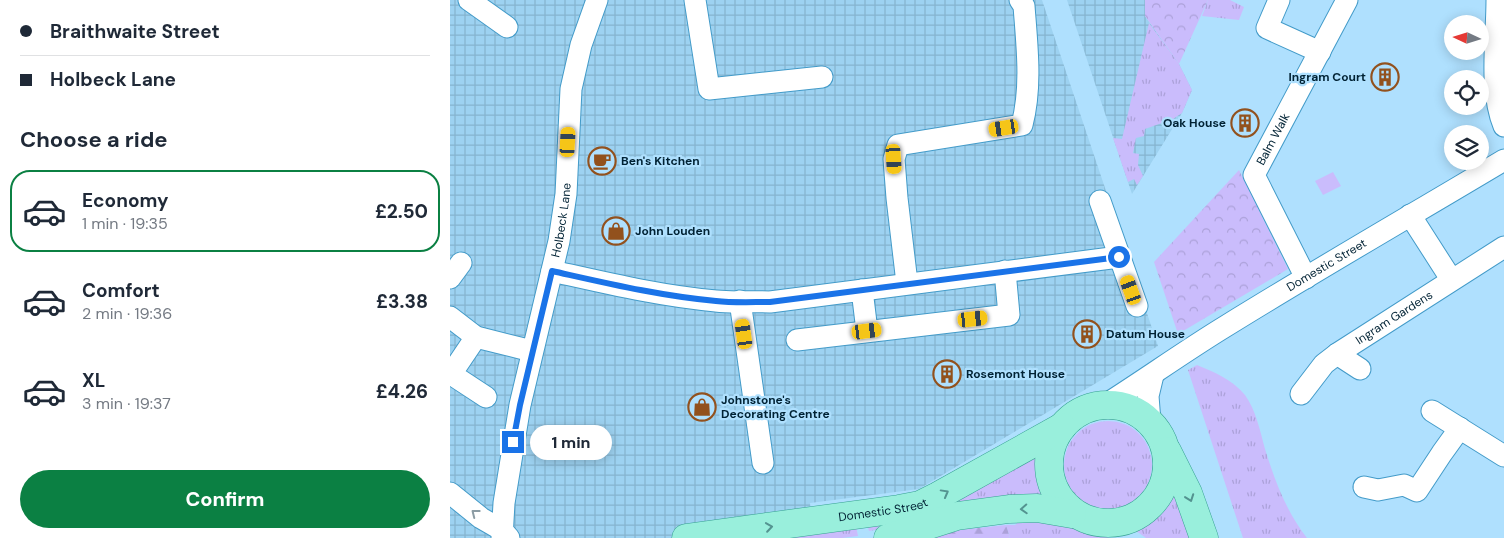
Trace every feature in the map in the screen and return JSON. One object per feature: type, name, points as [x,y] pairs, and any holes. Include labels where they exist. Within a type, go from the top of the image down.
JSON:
[{"type":"main road","points":[[1126,538],[1099,523],[1072,514],[1055,492],[1049,476],[1048,458],[1053,441],[1062,426],[1074,415],[1089,408],[1105,405],[1121,406],[1137,412],[1156,430],[1188,493],[1204,538]]},
{"type":"main road","name":"Domestic Street","points":[[686,538],[920,505],[1062,426]]},
{"type":"main road","points":[[1099,523],[1119,523],[1136,517],[1150,506],[1161,491],[1166,474],[1167,456],[1156,430]]},
{"type":"main road","name":"Domestic Street","points":[[888,538],[957,516],[1009,509],[1037,508],[1072,514]]},
{"type":"street","points":[[469,0],[507,27]]},
{"type":"street","name":"Holbeck Lane","points":[[504,535],[510,460],[520,405],[559,241],[566,194],[572,89],[581,45],[597,0]]},
{"type":"street","points":[[695,0],[709,89],[822,77]]},
{"type":"street","points":[[907,283],[894,159],[898,146],[1022,125],[1028,104],[1028,62],[1024,6],[1020,0]]},
{"type":"street","points":[[1279,0],[1259,26],[1320,52]]},
{"type":"street","name":"Balm Walk","points":[[1306,278],[1254,175],[1347,0]]},
{"type":"street","points":[[1498,0],[1500,59],[1496,95],[1499,113],[1504,126]]},
{"type":"street","name":"Domestic Street","points":[[1105,405],[1190,349],[1504,160]]},
{"type":"street","points":[[1100,201],[1137,306]]},
{"type":"street","points":[[1410,215],[1452,280]]},
{"type":"street","name":"Ingram Gardens","points":[[1301,394],[1324,364],[1336,354],[1504,247]]},
{"type":"street","points":[[552,271],[628,288],[718,302],[770,302],[1119,257]]},
{"type":"street","points":[[798,340],[1009,315],[1005,271]]},
{"type":"street","points":[[862,290],[867,331]]},
{"type":"street","points":[[740,301],[763,463]]},
{"type":"street","points":[[450,317],[476,337],[532,351]]},
{"type":"street","points":[[476,337],[452,374],[486,397]]},
{"type":"street","points":[[1336,354],[1360,369]]},
{"type":"street","points":[[1153,375],[1148,396],[1156,430]]},
{"type":"street","points":[[1432,411],[1504,456]]},
{"type":"street","points":[[1364,487],[1378,490],[1404,485],[1417,491],[1460,428]]},
{"type":"street","points":[[450,493],[504,535]]},
{"type":"shaded area","points":[[450,0],[1042,0],[1158,346],[919,489],[810,503],[813,538],[450,538]]},
{"type":"shaded area","points":[[1067,0],[1145,0],[1145,16],[1179,64],[1192,90],[1182,113],[1132,194]]},
{"type":"green space","points":[[1145,0],[1208,0],[1179,64],[1145,16]]},
{"type":"green space","points":[[1208,0],[1230,0],[1244,7],[1239,20],[1202,16]]},
{"type":"green space","points":[[1149,23],[1179,64],[1192,90],[1182,113],[1173,119],[1145,129],[1144,136],[1136,138],[1133,153],[1139,154],[1138,165],[1143,176],[1137,185],[1134,179],[1128,182],[1113,138],[1122,139]]},
{"type":"green space","points":[[1239,170],[1288,269],[1178,334],[1154,262]]},
{"type":"green space","points":[[1333,172],[1341,186],[1323,195],[1315,181]]},
{"type":"green space","points":[[1197,365],[1229,381],[1249,401],[1255,414],[1277,484],[1293,517],[1307,538],[1243,538],[1188,370]]},
{"type":"green space","points":[[1108,421],[1125,425],[1139,434],[1148,448],[1152,465],[1148,482],[1139,496],[1125,505],[1108,509],[1091,505],[1077,496],[1068,482],[1064,465],[1068,448],[1077,434],[1091,425]]},
{"type":"green space","points":[[1043,451],[1043,476],[1051,500],[869,531],[867,523]]},
{"type":"green space","points":[[1170,487],[1173,487],[1190,538],[1146,538],[1129,526],[1154,512],[1163,502]]},
{"type":"green space","points":[[1023,518],[1073,524],[1109,538],[1010,538],[1006,525],[1015,525]]},
{"type":"green space","points":[[1006,525],[1010,538],[932,538],[950,531]]},
{"type":"green space","points":[[856,526],[858,536],[842,538],[761,538]]},
{"type":"place","name":"Ingram Court","points":[[1385,77]]},
{"type":"place","name":"Oak House","points":[[1245,123]]},
{"type":"place","name":"Ben's Kitchen","points":[[602,161]]},
{"type":"place","name":"John Louden","points":[[616,231]]},
{"type":"place","name":"Datum House","points":[[1087,334]]},
{"type":"place","name":"Rosemont House","points":[[947,374]]},
{"type":"place","name":"Johnstone's Decorating Centre","points":[[702,407]]},
{"type":"route","points":[[513,442],[552,271],[628,288],[718,302],[770,302],[1119,257]]}]
